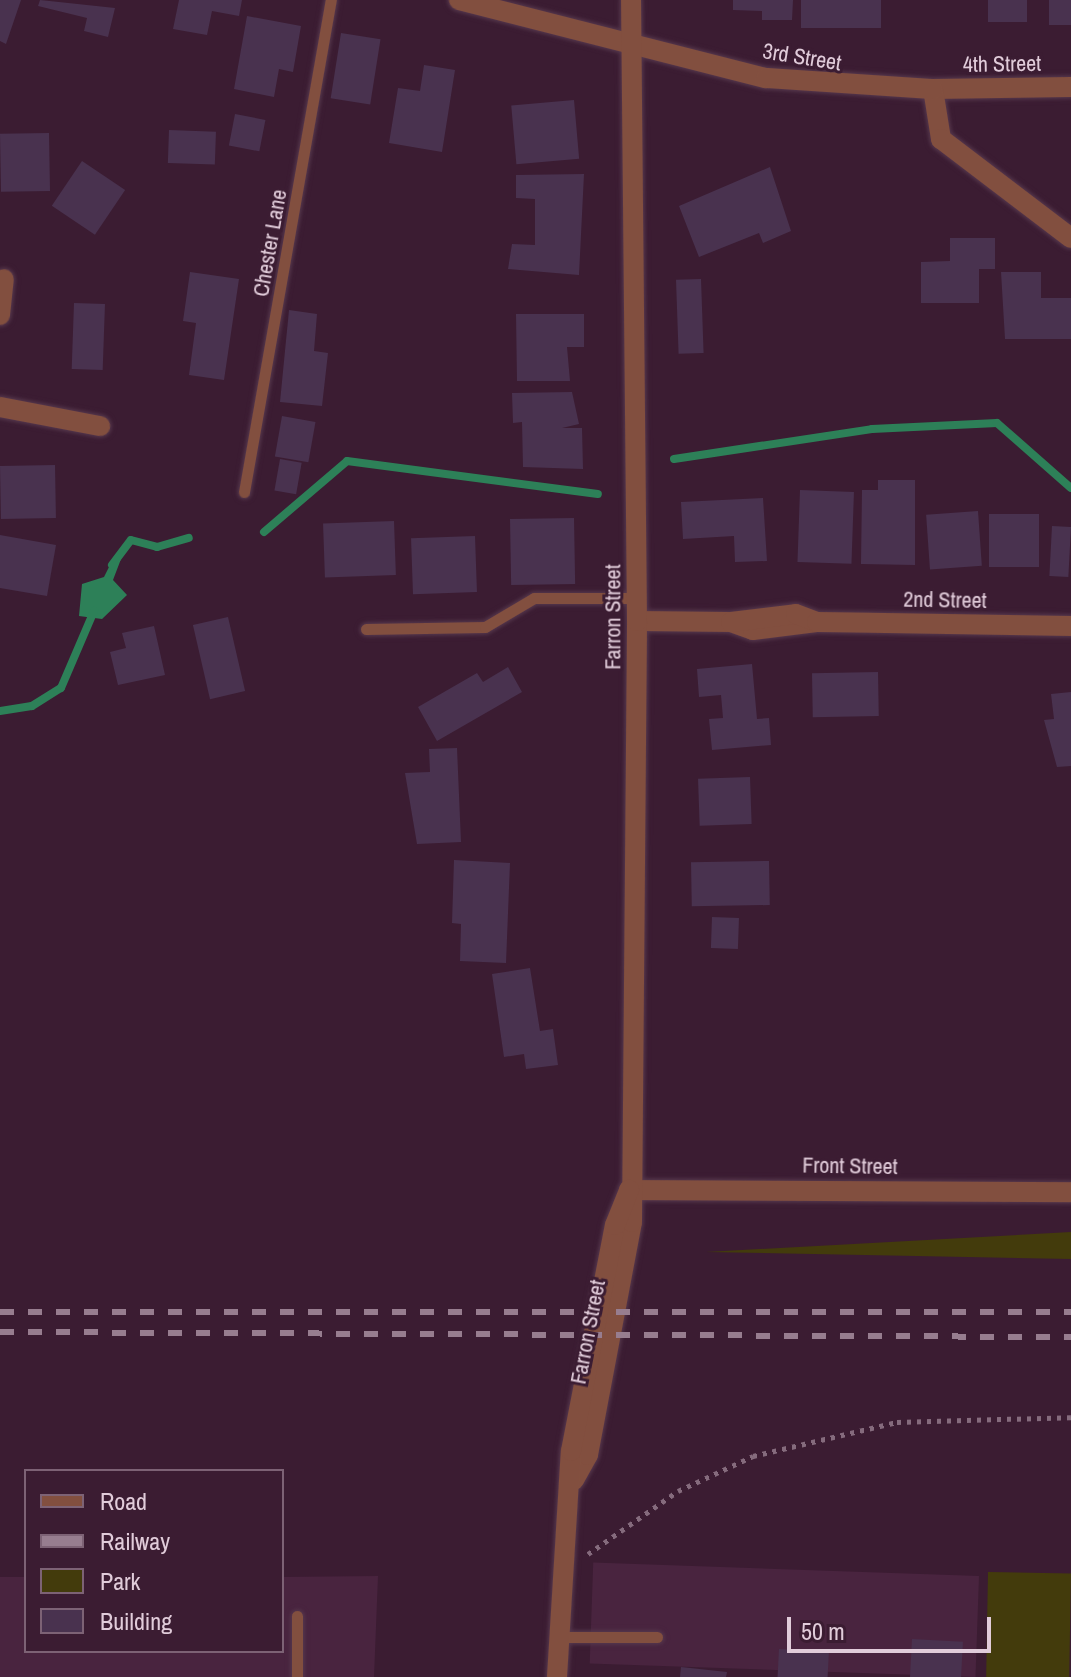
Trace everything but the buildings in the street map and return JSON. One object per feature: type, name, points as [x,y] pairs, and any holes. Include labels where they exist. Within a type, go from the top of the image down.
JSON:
[{"type":"street","name":"3rd Street","points":[[459,0],[632,45],[809,85],[933,89]]},
{"type":"street","name":"Farron Street","points":[[557,1677],[564,1560],[574,1480],[571,1451],[615,1225],[629,1190],[637,621],[631,0]]},
{"type":"street","name":"4th Street","points":[[933,89],[1071,87]]},
{"type":"street","points":[[933,89],[941,139],[1071,238]]},
{"type":"street","points":[[0,315],[4,279]]},
{"type":"street","points":[[0,407],[100,426]]},
{"type":"street","name":"2nd Street","points":[[637,621],[731,622],[796,630],[817,622],[1071,626]]},
{"type":"street","name":"Front Street","points":[[629,1190],[1071,1192]]},
{"type":"lane","name":"Chester Lane","points":[[244,492],[331,0]]},
{"type":"lane","points":[[366,629],[485,627],[534,598],[637,598]]},
{"type":"lane","points":[[297,1616],[297,1677]]},
{"type":"lane","points":[[558,1637],[657,1637]]},
{"type":"path","points":[[564,1560],[593,1552],[678,1491],[753,1456],[897,1422],[1071,1417]]},
{"type":"shaded area","points":[[114,557],[121,559],[113,580],[127,595],[102,619],[79,616],[82,584],[104,577]]},
{"type":"shaded area","points":[[593,1563],[979,1576],[975,1677],[590,1663]]},
{"type":"shaded area","points":[[378,1576],[374,1677],[0,1677],[0,1577],[24,1577],[24,1653],[284,1653],[284,1577]]},
{"type":"green space","points":[[1071,1232],[1071,1259],[706,1252]]},
{"type":"green space","points":[[988,1572],[1071,1573],[1069,1677],[986,1677]]},
{"type":"waterway","points":[[674,459],[872,429],[997,423],[1071,488]]},
{"type":"waterway","points":[[264,532],[347,461],[598,494]]},
{"type":"waterway","points":[[112,565],[131,540],[157,547],[189,538]]},
{"type":"waterway","points":[[0,711],[32,706],[61,688],[94,611]]},
{"type":"railway","points":[[0,1312],[1071,1312]]},
{"type":"railway","points":[[0,1332],[1071,1337]]}]
